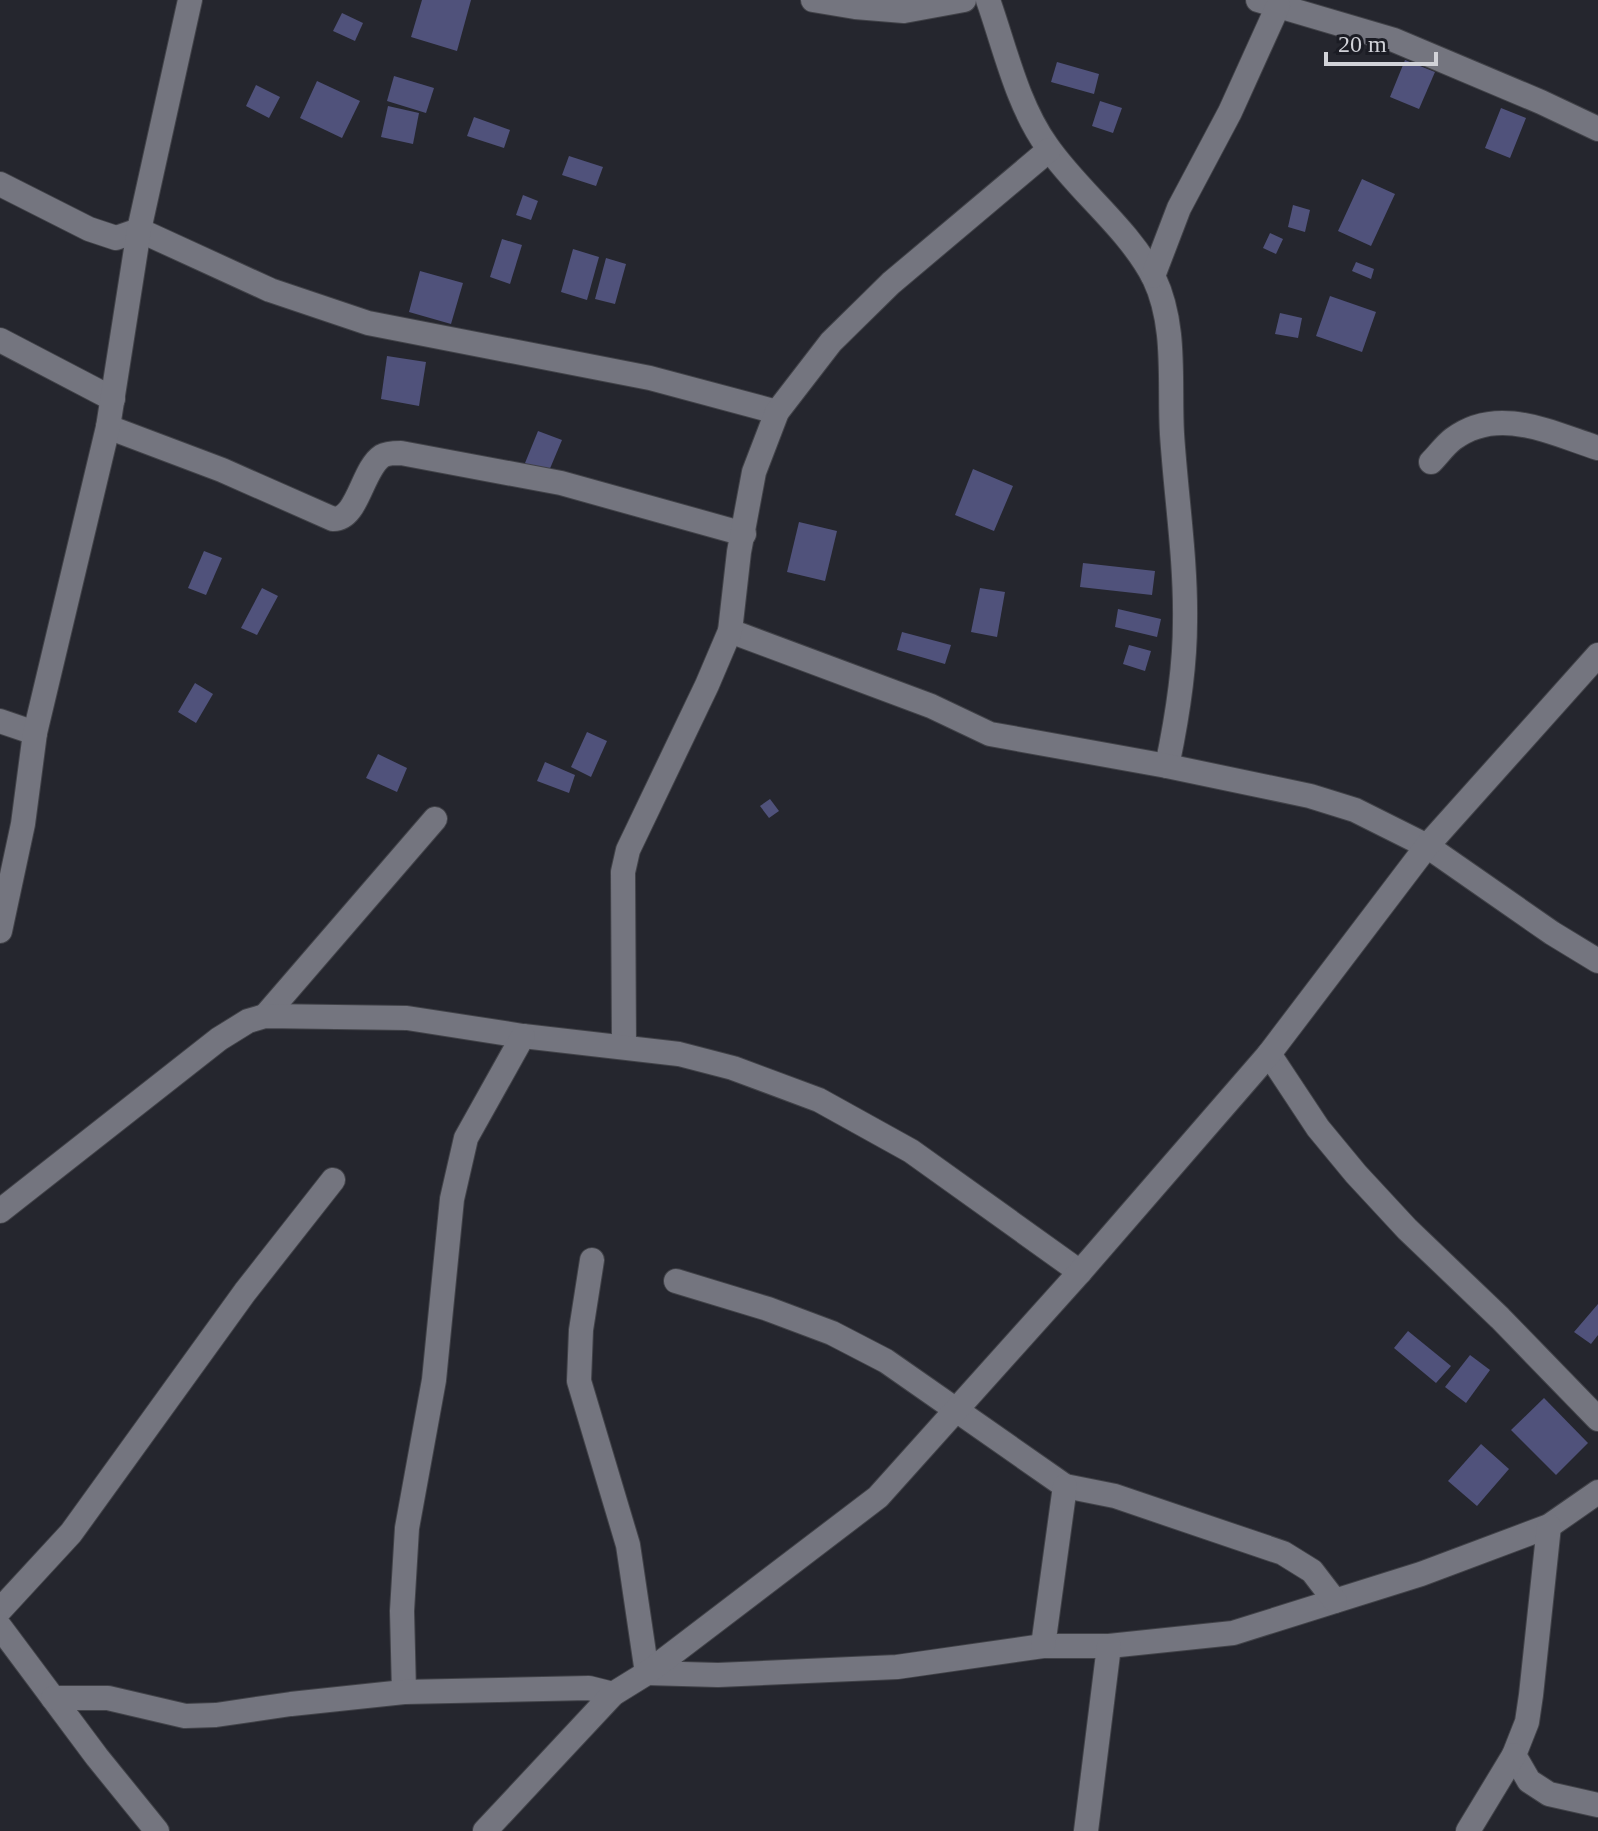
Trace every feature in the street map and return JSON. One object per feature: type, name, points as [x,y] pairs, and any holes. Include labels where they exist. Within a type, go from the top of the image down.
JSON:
[{"type":"street","points":[[0,931],[23,824],[35,733],[108,427],[139,230],[190,0]]},
{"type":"street","points":[[813,0],[904,11],[964,0]]},
{"type":"street","points":[[988,0],[1035,129],[1153,276],[1162,299],[1170,341],[1172,434],[1182,533],[1185,623],[1178,718],[1167,766]]},
{"type":"street","points":[[1153,276],[1179,208],[1230,112],[1268,3],[1394,40],[1598,129]]},
{"type":"street","points":[[624,1047],[623,872],[628,850],[730,631],[754,472],[777,412],[831,342],[891,283],[1049,150]]},
{"type":"street","points":[[0,184],[89,229],[116,238],[139,230],[270,290],[368,323],[650,378],[777,412]]},
{"type":"street","points":[[0,340],[113,399]]},
{"type":"street","points":[[1431,462],[1453,439],[1476,426],[1493,422],[1515,422],[1598,448]]},
{"type":"street","points":[[108,427],[222,470],[333,519],[340,519],[349,512],[370,468],[384,455],[401,453],[561,483],[744,534]]},
{"type":"street","points":[[730,631],[931,706],[990,734],[1167,766],[1310,796],[1355,810],[1427,846],[1552,933],[1598,961]]},
{"type":"street","points":[[485,1831],[613,1694],[647,1673],[878,1497],[1080,1272],[1269,1054],[1427,846],[1598,655]]},
{"type":"street","points":[[0,721],[35,733]]},
{"type":"street","points":[[265,1016],[435,819]]},
{"type":"street","points":[[0,1211],[219,1039],[248,1021],[265,1016],[407,1018],[523,1036],[679,1054],[733,1068],[819,1100],[911,1151],[1080,1272]]},
{"type":"street","points":[[404,1692],[402,1611],[407,1528],[434,1380],[452,1199],[466,1138],[523,1036]]},
{"type":"street","points":[[1269,1054],[1318,1128],[1356,1174],[1598,1419]]},
{"type":"street","points":[[0,1610],[71,1533],[245,1292],[333,1180]]},
{"type":"street","points":[[592,1260],[581,1330],[579,1381],[628,1545],[647,1673]]},
{"type":"street","points":[[676,1281],[768,1309],[832,1333],[886,1361],[1065,1486],[1115,1496],[1283,1553],[1312,1571],[1335,1601]]},
{"type":"street","points":[[1043,1646],[1065,1486]]},
{"type":"street","points":[[647,1673],[718,1675],[897,1667],[1043,1646],[1109,1646],[1233,1633],[1421,1574],[1549,1526],[1598,1492]]},
{"type":"street","points":[[1468,1831],[1514,1755],[1529,1709],[1549,1526]]},
{"type":"street","points":[[0,1627],[157,1831]]},
{"type":"street","points":[[1086,1831],[1109,1646]]},
{"type":"street","points":[[53,1698],[108,1698],[185,1716],[404,1692],[589,1688],[613,1694]]},
{"type":"street","points":[[1514,1755],[1529,1781],[1549,1794],[1598,1805]]},
{"type":"building","points":[[422,0],[471,0],[457,51],[411,37]]},
{"type":"building","points":[[342,13],[363,23],[355,41],[333,31]]},
{"type":"building","points":[[1405,60],[1435,72],[1419,109],[1390,97]]},
{"type":"building","points":[[1057,62],[1099,74],[1094,94],[1051,82]]},
{"type":"building","points":[[394,76],[434,88],[426,113],[387,101]]},
{"type":"building","points":[[317,81],[360,101],[342,138],[300,118]]},
{"type":"building","points":[[256,85],[280,97],[269,118],[246,106]]},
{"type":"building","points":[[1100,101],[1122,108],[1113,133],[1092,126]]},
{"type":"building","points":[[388,106],[419,113],[413,144],[381,137]]},
{"type":"building","points":[[1501,108],[1526,118],[1510,158],[1485,148]]},
{"type":"building","points":[[474,117],[510,130],[504,148],[467,136]]},
{"type":"building","points":[[569,156],[603,167],[596,186],[562,175]]},
{"type":"building","points":[[1362,179],[1395,194],[1371,246],[1338,231]]},
{"type":"building","points":[[523,195],[538,201],[531,220],[516,215]]},
{"type":"building","points":[[1293,205],[1310,210],[1305,232],[1288,227]]},
{"type":"building","points":[[1270,233],[1283,239],[1276,254],[1263,248]]},
{"type":"building","points":[[502,239],[522,245],[510,284],[490,277]]},
{"type":"building","points":[[573,249],[599,257],[587,300],[561,292]]},
{"type":"building","points":[[606,258],[626,264],[615,304],[595,299]]},
{"type":"building","points":[[1356,262],[1374,269],[1371,279],[1352,271]]},
{"type":"building","points":[[420,271],[463,283],[451,324],[409,312]]},
{"type":"building","points":[[1330,296],[1376,312],[1362,352],[1316,336]]},
{"type":"building","points":[[1280,313],[1302,318],[1298,338],[1275,334]]},
{"type":"building","points":[[387,356],[426,362],[419,406],[381,399]]},
{"type":"building","points":[[538,431],[562,440],[546,478],[523,468]]},
{"type":"building","points":[[973,469],[1013,486],[994,531],[955,515]]},
{"type":"building","points":[[799,522],[837,531],[825,581],[787,572]]},
{"type":"building","points":[[204,551],[222,558],[206,595],[188,588]]},
{"type":"building","points":[[1083,563],[1155,571],[1152,595],[1080,587]]},
{"type":"building","points":[[262,588],[278,596],[257,635],[241,628]]},
{"type":"building","points":[[980,588],[1005,592],[997,637],[971,632]]},
{"type":"building","points":[[1118,609],[1161,619],[1157,637],[1115,627]]},
{"type":"building","points":[[902,632],[951,645],[945,664],[897,650]]},
{"type":"building","points":[[1129,645],[1151,651],[1145,671],[1123,664]]},
{"type":"building","points":[[195,683],[213,694],[196,723],[178,712]]},
{"type":"building","points":[[587,732],[607,741],[591,777],[571,767]]},
{"type":"building","points":[[378,754],[407,768],[397,792],[366,778]]},
{"type":"building","points":[[545,762],[575,775],[569,793],[537,781]]},
{"type":"building","points":[[770,799],[779,811],[769,818],[760,806]]},
{"type":"building","points":[[1598,1304],[1598,1335],[1591,1344],[1574,1332]]},
{"type":"building","points":[[1408,1331],[1451,1366],[1436,1383],[1394,1348]]},
{"type":"building","points":[[1470,1355],[1490,1370],[1466,1403],[1445,1387]]},
{"type":"building","points":[[1544,1398],[1588,1443],[1556,1475],[1511,1430]]},
{"type":"building","points":[[1481,1444],[1509,1469],[1477,1506],[1448,1481]]}]
